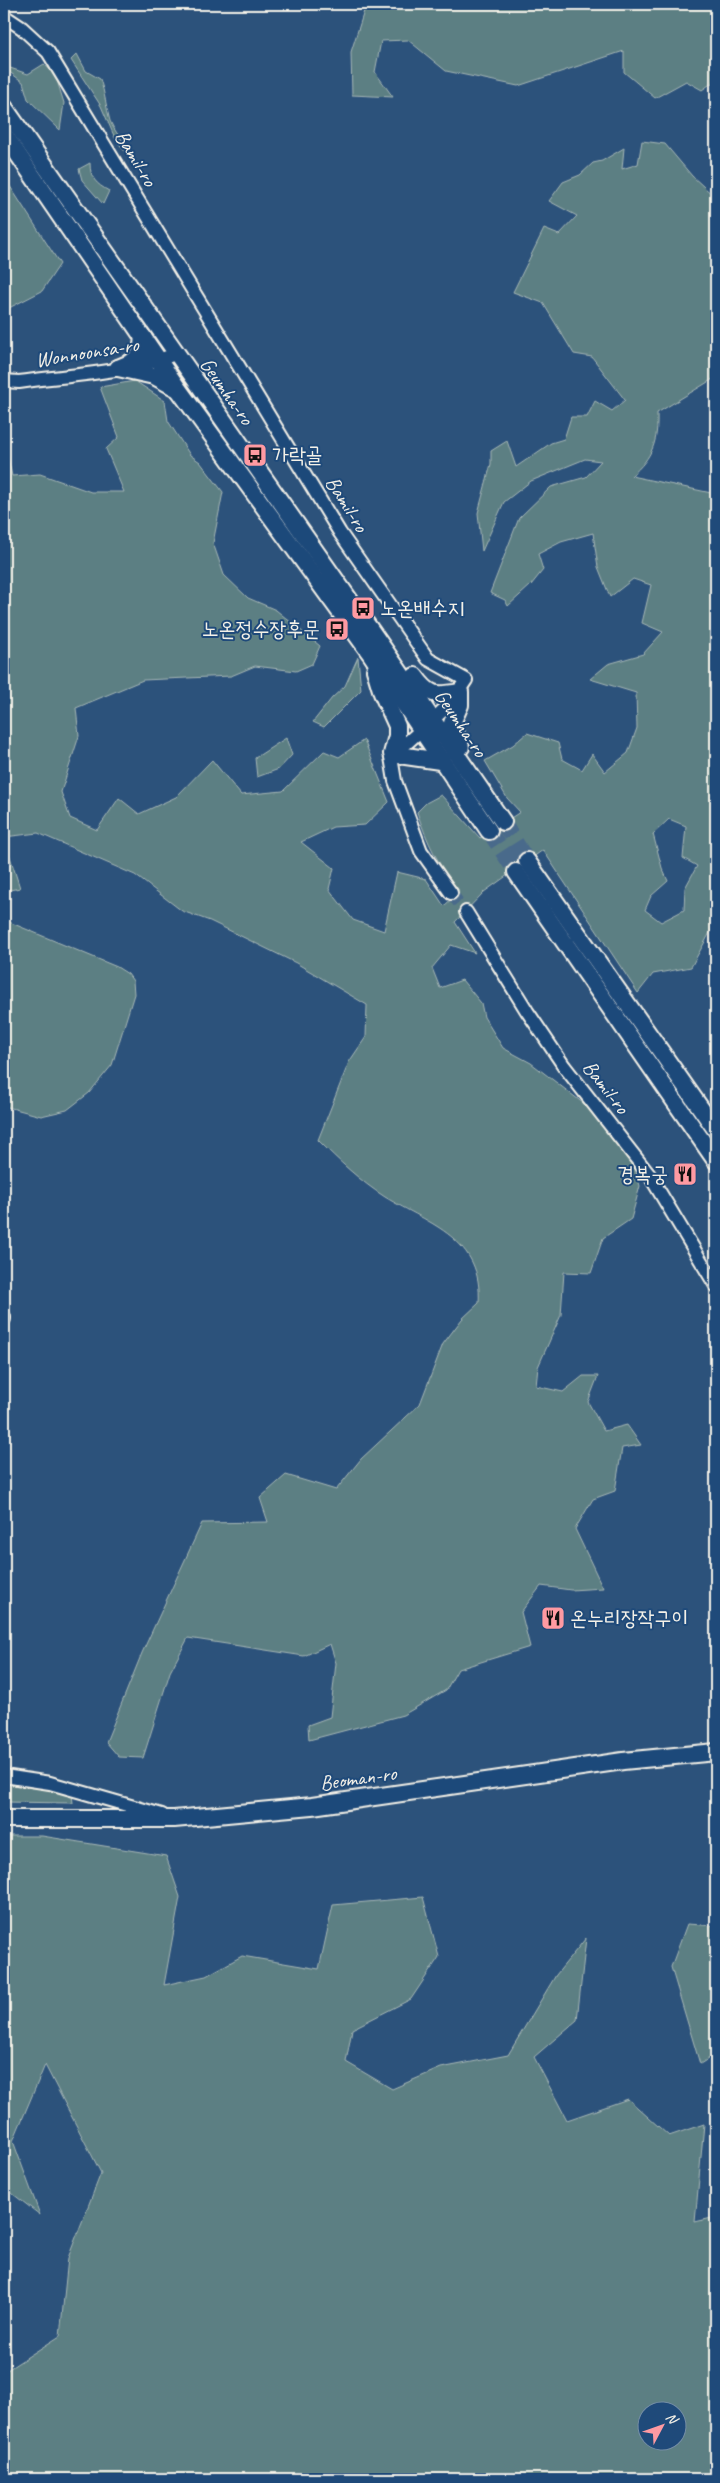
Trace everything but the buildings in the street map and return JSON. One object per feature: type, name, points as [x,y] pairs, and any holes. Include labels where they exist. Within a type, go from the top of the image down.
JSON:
[{"type":"main road","name":"Geumha-ro","points":[[4,107],[426,723],[478,786],[503,822]]},
{"type":"main road","name":"Geumha-ro","points":[[4,134],[179,390],[375,648]]},
{"type":"main road","points":[[118,368],[132,362],[141,354],[143,337]]},
{"type":"main road","points":[[118,368],[159,378],[179,390]]},
{"type":"main road","points":[[375,648],[404,662],[427,691],[440,695],[460,692],[460,704],[453,718],[452,728],[478,786]]},
{"type":"main road","points":[[375,648],[382,693],[397,726],[397,736],[392,754],[440,761]]},
{"type":"main road","name":"Geumha-ro","points":[[426,723],[440,761],[489,831]]},
{"type":"main road","points":[[716,1130],[522,866],[716,1161]]},
{"type":"main road","name":"Beoman-ro","points":[[4,1819],[174,1819],[312,1806],[623,1761],[716,1752]]},
{"type":"street","name":"Bamil-ro","points":[[4,16],[22,28],[48,52],[340,532],[428,659],[466,680],[460,692]]},
{"type":"street","name":"Wonnoonsa-ro","points":[[4,381],[19,382],[118,368],[159,361],[175,354]]},
{"type":"street","points":[[451,893],[421,851],[395,781],[391,760],[392,754],[449,705],[460,692]]},
{"type":"street","name":"Bamil-ro","points":[[466,912],[527,1011],[564,1066],[650,1176],[716,1286]]},
{"type":"street","points":[[4,1776],[50,1783],[174,1819]]},
{"type":"green space","points":[[378,4],[716,4],[716,80],[702,90],[686,81],[655,98],[624,72],[624,51],[518,86],[446,71],[408,40],[381,41],[375,72],[393,97],[352,95],[351,52],[365,8]]},
{"type":"green space","points":[[77,54],[86,71],[100,79],[110,121],[129,149],[137,168],[115,138],[101,106],[71,60]]},
{"type":"green space","points":[[44,64],[55,74],[64,103],[60,130],[28,99],[23,82],[4,68],[4,66],[28,74]]},
{"type":"green space","points":[[642,141],[665,144],[692,176],[716,198],[716,374],[713,379],[657,413],[653,448],[644,462],[631,476],[716,494],[716,915],[712,929],[691,967],[653,974],[638,993],[543,850],[484,892],[455,922],[475,953],[451,945],[432,968],[440,988],[462,980],[481,1003],[484,1017],[503,1048],[531,1063],[592,1110],[633,1162],[640,1186],[631,1219],[603,1238],[591,1273],[564,1272],[561,1315],[538,1367],[536,1386],[563,1392],[583,1376],[598,1376],[588,1402],[604,1431],[627,1425],[641,1445],[622,1448],[615,1491],[593,1499],[575,1529],[603,1588],[571,1590],[541,1586],[521,1612],[530,1647],[458,1669],[446,1690],[403,1715],[309,1740],[308,1725],[330,1717],[336,1663],[330,1644],[304,1656],[188,1638],[170,1672],[143,1758],[119,1757],[106,1742],[142,1653],[202,1523],[268,1522],[260,1498],[286,1475],[336,1490],[361,1459],[420,1404],[443,1344],[462,1319],[479,1303],[478,1281],[472,1263],[463,1248],[451,1236],[376,1191],[318,1140],[349,1062],[366,1037],[367,1005],[296,963],[210,921],[182,911],[135,875],[38,833],[4,837],[4,440],[12,476],[40,474],[91,492],[124,492],[106,449],[119,437],[100,387],[135,381],[165,401],[168,421],[190,455],[200,462],[223,492],[213,543],[224,575],[248,598],[276,610],[320,646],[312,664],[296,671],[255,666],[231,676],[143,680],[76,708],[79,736],[61,792],[70,818],[97,830],[119,798],[139,814],[176,797],[212,760],[241,795],[283,791],[324,751],[339,757],[364,740],[389,802],[365,825],[333,827],[301,842],[334,868],[329,889],[353,920],[384,931],[397,872],[426,879],[444,906],[458,893],[458,889],[434,853],[417,812],[426,803],[441,795],[480,838],[520,812],[507,798],[485,761],[513,745],[527,733],[558,743],[562,759],[582,770],[592,754],[605,772],[628,753],[637,728],[636,693],[590,679],[608,664],[643,654],[663,632],[642,623],[651,585],[633,579],[610,597],[598,567],[593,533],[561,542],[538,554],[543,570],[531,585],[508,606],[505,600],[490,593],[519,518],[551,487],[586,477],[601,461],[585,459],[531,481],[504,502],[482,551],[478,513],[491,464],[491,451],[507,441],[516,467],[551,443],[564,439],[571,417],[587,417],[595,401],[612,411],[625,400],[592,357],[574,354],[543,303],[513,292],[544,229],[559,235],[577,216],[549,201],[563,182],[580,175],[593,163],[602,161],[624,148],[622,169],[638,164]],"holes":[[[669,819],[686,826],[683,858],[697,866],[685,888],[684,910],[661,922],[645,910],[651,896],[668,881],[662,868],[653,834]]]},
{"type":"green space","points":[[90,163],[91,173],[95,180],[109,191],[103,204],[82,180],[79,169]]},
{"type":"green space","points":[[4,177],[60,264],[42,291],[7,309],[4,313]]},
{"type":"green space","points":[[358,657],[361,690],[324,727],[313,722],[332,698],[345,686]]},
{"type":"green space","points":[[286,738],[292,755],[279,769],[257,777],[255,758]]},
{"type":"green space","points":[[4,838],[20,888],[4,891]]},
{"type":"green space","points":[[9,922],[117,967],[128,974],[133,981],[134,994],[112,1065],[89,1093],[67,1110],[41,1116],[4,1106],[4,924]]},
{"type":"green space","points":[[4,1781],[72,1795],[73,1803],[4,1802]]},
{"type":"green space","points":[[4,1836],[42,1836],[166,1856],[180,1897],[164,1985],[206,1976],[242,1956],[319,1969],[333,1905],[423,1897],[439,1957],[411,1999],[352,2029],[346,2062],[392,2089],[441,2068],[508,2055],[556,1975],[586,1938],[577,2020],[534,2057],[567,2120],[628,2099],[669,2136],[704,2124],[695,2222],[716,2217],[716,2479],[4,2479],[4,2372],[60,2336],[68,2258],[101,2173],[45,2065],[13,2141],[40,2215],[4,2187]]},
{"type":"green space","points":[[687,1924],[716,1926],[716,2054],[700,2064],[671,1967]]},
{"type":"tunnel","points":[[503,822],[527,861]]},
{"type":"tunnel","points":[[489,831],[516,872]]},
{"type":"tunnel","points":[[451,893],[466,912]]},
{"type":"place","name":"가락골","points":[[255,455]]},
{"type":"place","name":"노온배수지","points":[[363,608]]},
{"type":"place","name":"노온정수장후문","points":[[337,629]]},
{"type":"place","name":"경복궁","points":[[685,1174]]},
{"type":"place","name":"온누리장작구이","points":[[553,1618]]}]
